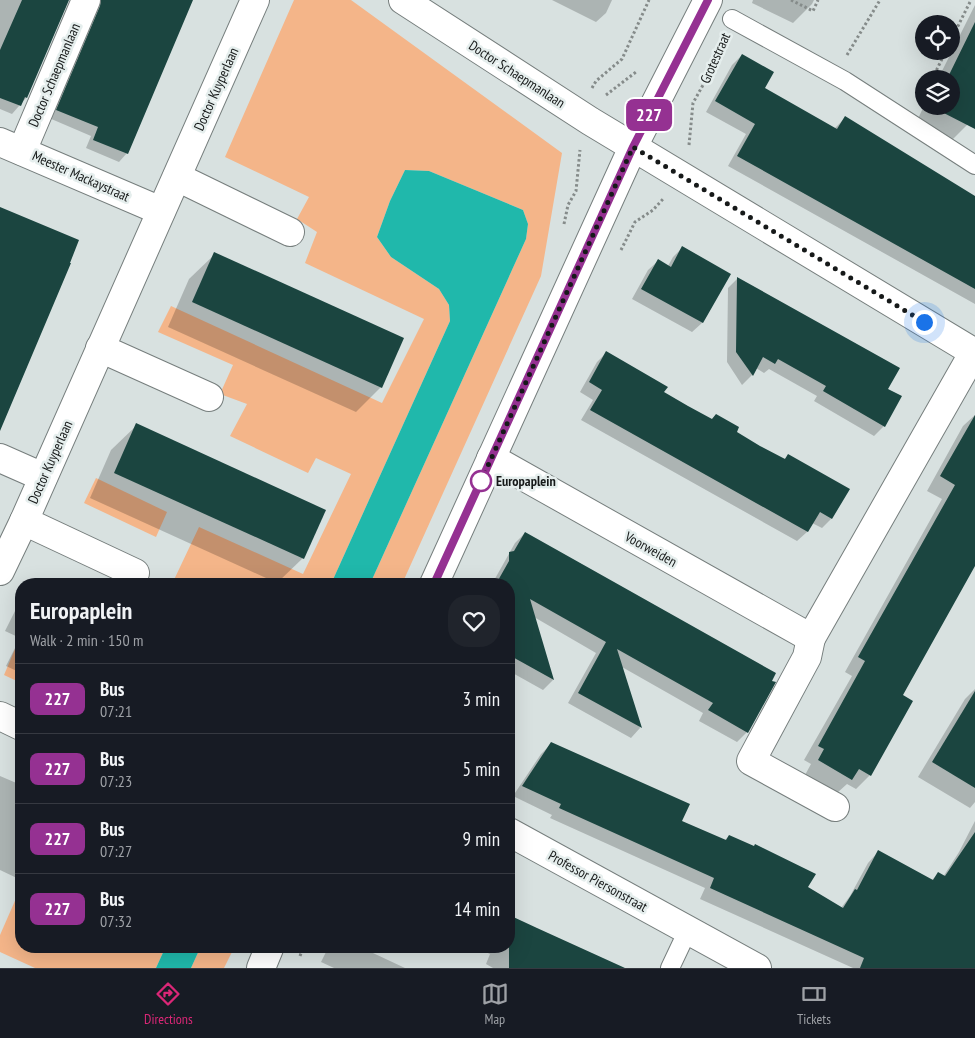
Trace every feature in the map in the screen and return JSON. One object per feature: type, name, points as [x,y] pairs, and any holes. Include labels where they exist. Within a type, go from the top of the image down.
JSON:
[{"type":"street","name":"Doctor Schaepmanlaan","points":[[11,146],[86,0]]},
{"type":"street","name":"Doctor Kuyperlaan","points":[[0,571],[24,521],[255,0]]},
{"type":"street","name":"Doctor Schaepmanlaan","points":[[403,0],[633,147],[974,353]]},
{"type":"street","points":[[437,578],[633,147],[708,0]]},
{"type":"street","name":"Meester Mackaystraat","points":[[11,146],[161,211]]},
{"type":"street","points":[[176,177],[290,232]]},
{"type":"street","points":[[100,348],[209,397]]},
{"type":"street","points":[[835,807],[751,761],[807,657],[811,638],[974,353]]},
{"type":"street","points":[[0,458],[43,476]]},
{"type":"street","name":"Voorweiden","points":[[491,458],[811,638]]},
{"type":"street","name":"Doctor Kuyperlaan","points":[[24,521],[135,573]]},
{"type":"street","points":[[0,716],[15,723]]},
{"type":"street","name":"Professor Piersonstraat","points":[[515,835],[757,968]]},
{"type":"street","points":[[261,968],[267,953]]},
{"type":"lane","points":[[732,19],[835,76],[975,165]]},
{"type":"lane","points":[[670,968],[688,930]]},
{"type":"path","points":[[585,117],[596,81],[622,59],[649,0]]},
{"type":"path","points":[[791,0],[812,11],[818,0]]},
{"type":"path","points":[[835,76],[880,0]]},
{"type":"path","points":[[960,22],[971,0]]},
{"type":"path","name":"Grotestraat","points":[[677,174],[689,148],[693,103],[713,67],[718,48],[732,19]]},
{"type":"path","points":[[585,117],[603,97],[636,72],[639,67]]},
{"type":"shaded area","points":[[294,0],[351,0],[562,153],[541,276],[405,578],[373,578],[526,239],[528,224],[523,210],[429,171],[405,170],[390,201],[377,237],[391,257],[439,289],[449,305],[450,321],[334,578],[175,578],[199,527],[303,574],[351,474],[316,458],[308,473],[230,436],[247,404],[220,394],[233,365],[158,332],[171,306],[382,403],[424,319],[305,263],[317,232],[297,219],[309,197],[225,157]]},
{"type":"shaded area","points":[[96,478],[167,512],[156,537],[84,503]]},
{"type":"shaded area","points":[[15,649],[15,680],[4,675]]},
{"type":"shaded area","points":[[15,901],[15,953],[163,953],[156,968],[35,968],[0,952],[0,935]]},
{"type":"shaded area","points":[[198,953],[232,953],[224,968],[191,968]]},
{"type":"water","points":[[405,170],[429,171],[523,210],[528,224],[526,239],[373,578],[334,578],[450,321],[449,305],[439,289],[391,257],[377,237],[390,201]]},
{"type":"water","points":[[163,953],[198,953],[191,968],[156,968]]},
{"type":"building","points":[[22,0],[69,0],[27,98],[25,97],[21,106],[0,98],[0,50]]},
{"type":"building","points":[[101,0],[193,0],[128,154],[93,140],[98,127],[56,110]]},
{"type":"building","points":[[975,22],[975,129],[948,115],[960,115],[960,70],[951,70],[956,60],[960,60],[960,53]]},
{"type":"building","points":[[742,54],[774,72],[765,88],[837,129],[845,116],[975,196],[975,289],[737,156],[755,124],[715,101]]},
{"type":"building","points":[[0,207],[79,240],[0,431]]},
{"type":"building","points":[[682,246],[731,274],[703,323],[641,289],[658,259],[671,267]]},
{"type":"building","points":[[214,252],[404,338],[382,388],[192,302]]},
{"type":"building","points":[[737,277],[900,368],[888,389],[902,396],[885,427],[823,391],[826,386],[778,359],[775,364],[763,357],[753,376],[736,352]]},
{"type":"building","points":[[606,351],[668,387],[664,392],[688,406],[712,419],[716,414],[739,427],[737,432],[760,446],[785,459],[788,454],[850,489],[832,519],[820,512],[808,532],[590,410],[602,390],[589,382]]},
{"type":"building","points":[[975,415],[975,566],[903,695],[913,701],[871,776],[859,769],[852,780],[818,760],[824,749],[818,746],[865,661],[858,657],[955,485],[940,476]]},
{"type":"building","points":[[136,423],[326,510],[304,559],[114,473]]},
{"type":"building","points":[[525,532],[776,673],[772,681],[776,682],[748,733],[708,710],[713,703],[617,649],[642,728],[578,693],[606,642],[530,599],[554,680],[515,658],[515,578],[499,578],[509,561],[509,552],[514,551]]},
{"type":"building","points":[[975,691],[975,788],[932,762]]},
{"type":"building","points":[[551,742],[690,804],[682,821],[726,840],[729,835],[754,846],[755,844],[816,874],[808,887],[843,908],[855,889],[857,890],[878,850],[933,880],[938,872],[945,876],[975,832],[975,968],[860,968],[864,958],[710,888],[714,878],[559,808],[561,804],[522,786]]},
{"type":"building","points":[[515,918],[625,968],[509,968],[509,953],[515,953]]},
{"type":"bus line","name":"227","points":[[437,578],[633,147],[708,0]]},
{"type":"place","name":"Europaplein","points":[[481,481]]},
{"type":"route","points":[[481,481],[633,147],[924,322]]}]
